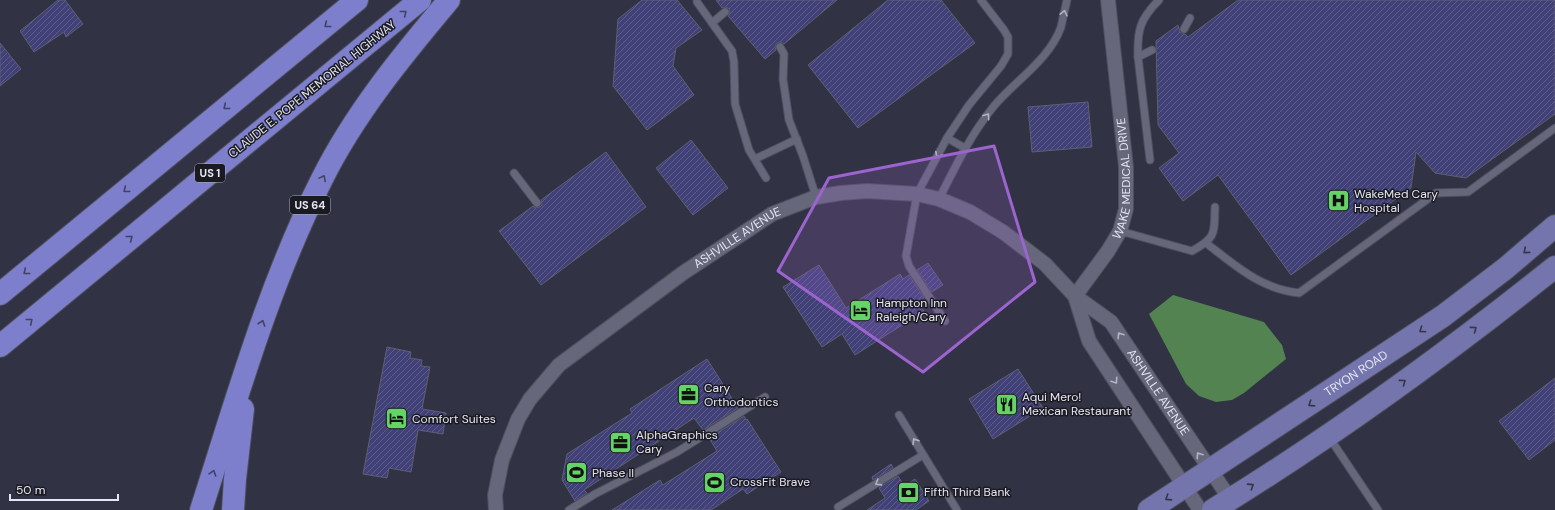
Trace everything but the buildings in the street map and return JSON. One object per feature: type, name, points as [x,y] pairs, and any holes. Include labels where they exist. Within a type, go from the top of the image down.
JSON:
[{"type":"highway","points":[[0,294],[357,0]]},
{"type":"highway","name":"CLAUDE E. POPE MEMORIAL HIGHWAY","points":[[0,346],[420,0]]},
{"type":"highway","name":"US 64","points":[[201,510],[266,309],[286,259],[322,178],[353,125],[392,70],[449,0]]},
{"type":"highway","points":[[233,510],[235,479],[249,360]]},
{"type":"main road","name":"TRYON ROAD","points":[[1149,510],[1364,370],[1443,316],[1506,268],[1555,226]]},
{"type":"main road","points":[[1221,504],[1328,436],[1505,306],[1555,267]]},
{"type":"street","name":"WAKE MEDICAL DRIVE","points":[[1075,296],[1108,251],[1120,231],[1126,209],[1126,167],[1108,0]]},
{"type":"street","name":"ASHVILLE AVENUE","points":[[496,510],[495,495],[502,460],[515,425],[530,399],[558,365],[683,273],[772,214],[816,197],[841,192],[867,191],[917,194],[939,199],[970,212],[1003,232],[1044,264],[1075,296],[1111,322],[1209,470],[1221,504]]},
{"type":"street","name":"ASHVILLE AVENUE","points":[[1075,296],[1089,341],[1186,486],[1200,510]]},
{"type":"lane","points":[[697,0],[732,51],[734,62],[735,104],[750,150],[766,178]]},
{"type":"lane","points":[[946,321],[909,266],[906,256],[917,194],[947,138],[969,105],[1001,66],[1008,54],[1008,37],[981,0]]},
{"type":"lane","points":[[939,199],[965,148],[994,106],[1028,72],[1050,46],[1060,28],[1067,0]]},
{"type":"lane","points":[[1150,160],[1138,57],[1140,30],[1147,12],[1159,0]]},
{"type":"lane","points":[[712,23],[725,12]]},
{"type":"lane","points":[[1184,29],[1190,18]]},
{"type":"lane","points":[[780,47],[784,54],[783,79],[789,120],[797,139],[816,197]]},
{"type":"lane","points":[[1138,57],[1152,50]]},
{"type":"lane","points":[[1206,243],[1249,276],[1285,292],[1299,294],[1436,193],[1468,192],[1555,128]]},
{"type":"lane","points":[[947,138],[965,148]]},
{"type":"lane","points":[[755,159],[797,139]]},
{"type":"lane","points":[[514,173],[537,203]]},
{"type":"lane","points":[[1120,231],[1192,251],[1206,243],[1214,232],[1215,207]]},
{"type":"lane","points":[[569,510],[595,494],[677,452],[765,397]]},
{"type":"lane","points":[[898,415],[958,510]]},
{"type":"lane","points":[[1328,436],[1378,510]]},
{"type":"lane","points":[[838,507],[923,455]]},
{"type":"highlighted area","points":[[994,146],[1035,282],[923,372],[778,271],[829,178]]},
{"type":"shaded area","points":[[1173,295],[1264,322],[1282,345],[1286,359],[1244,393],[1232,400],[1216,402],[1199,396],[1186,384],[1149,314]]},
{"type":"place","name":"WakeMed Cary Hospital","points":[[1339,201]]},
{"type":"place","name":"Hampton Inn Raleigh/Cary","points":[[860,310]]},
{"type":"place","name":"Cary Orthodontics","points":[[688,395]]},
{"type":"place","name":"Aqui Mero! Mexican Restaurant","points":[[1006,404]]},
{"type":"place","name":"Comfort Suites","points":[[397,419]]},
{"type":"place","name":"AlphaGraphics Cary","points":[[620,442]]},
{"type":"place","name":"Phase II","points":[[576,473]]},
{"type":"place","name":"CrossFit Brave","points":[[715,482]]},
{"type":"place","name":"Fifth Third Bank","points":[[909,492]]}]
